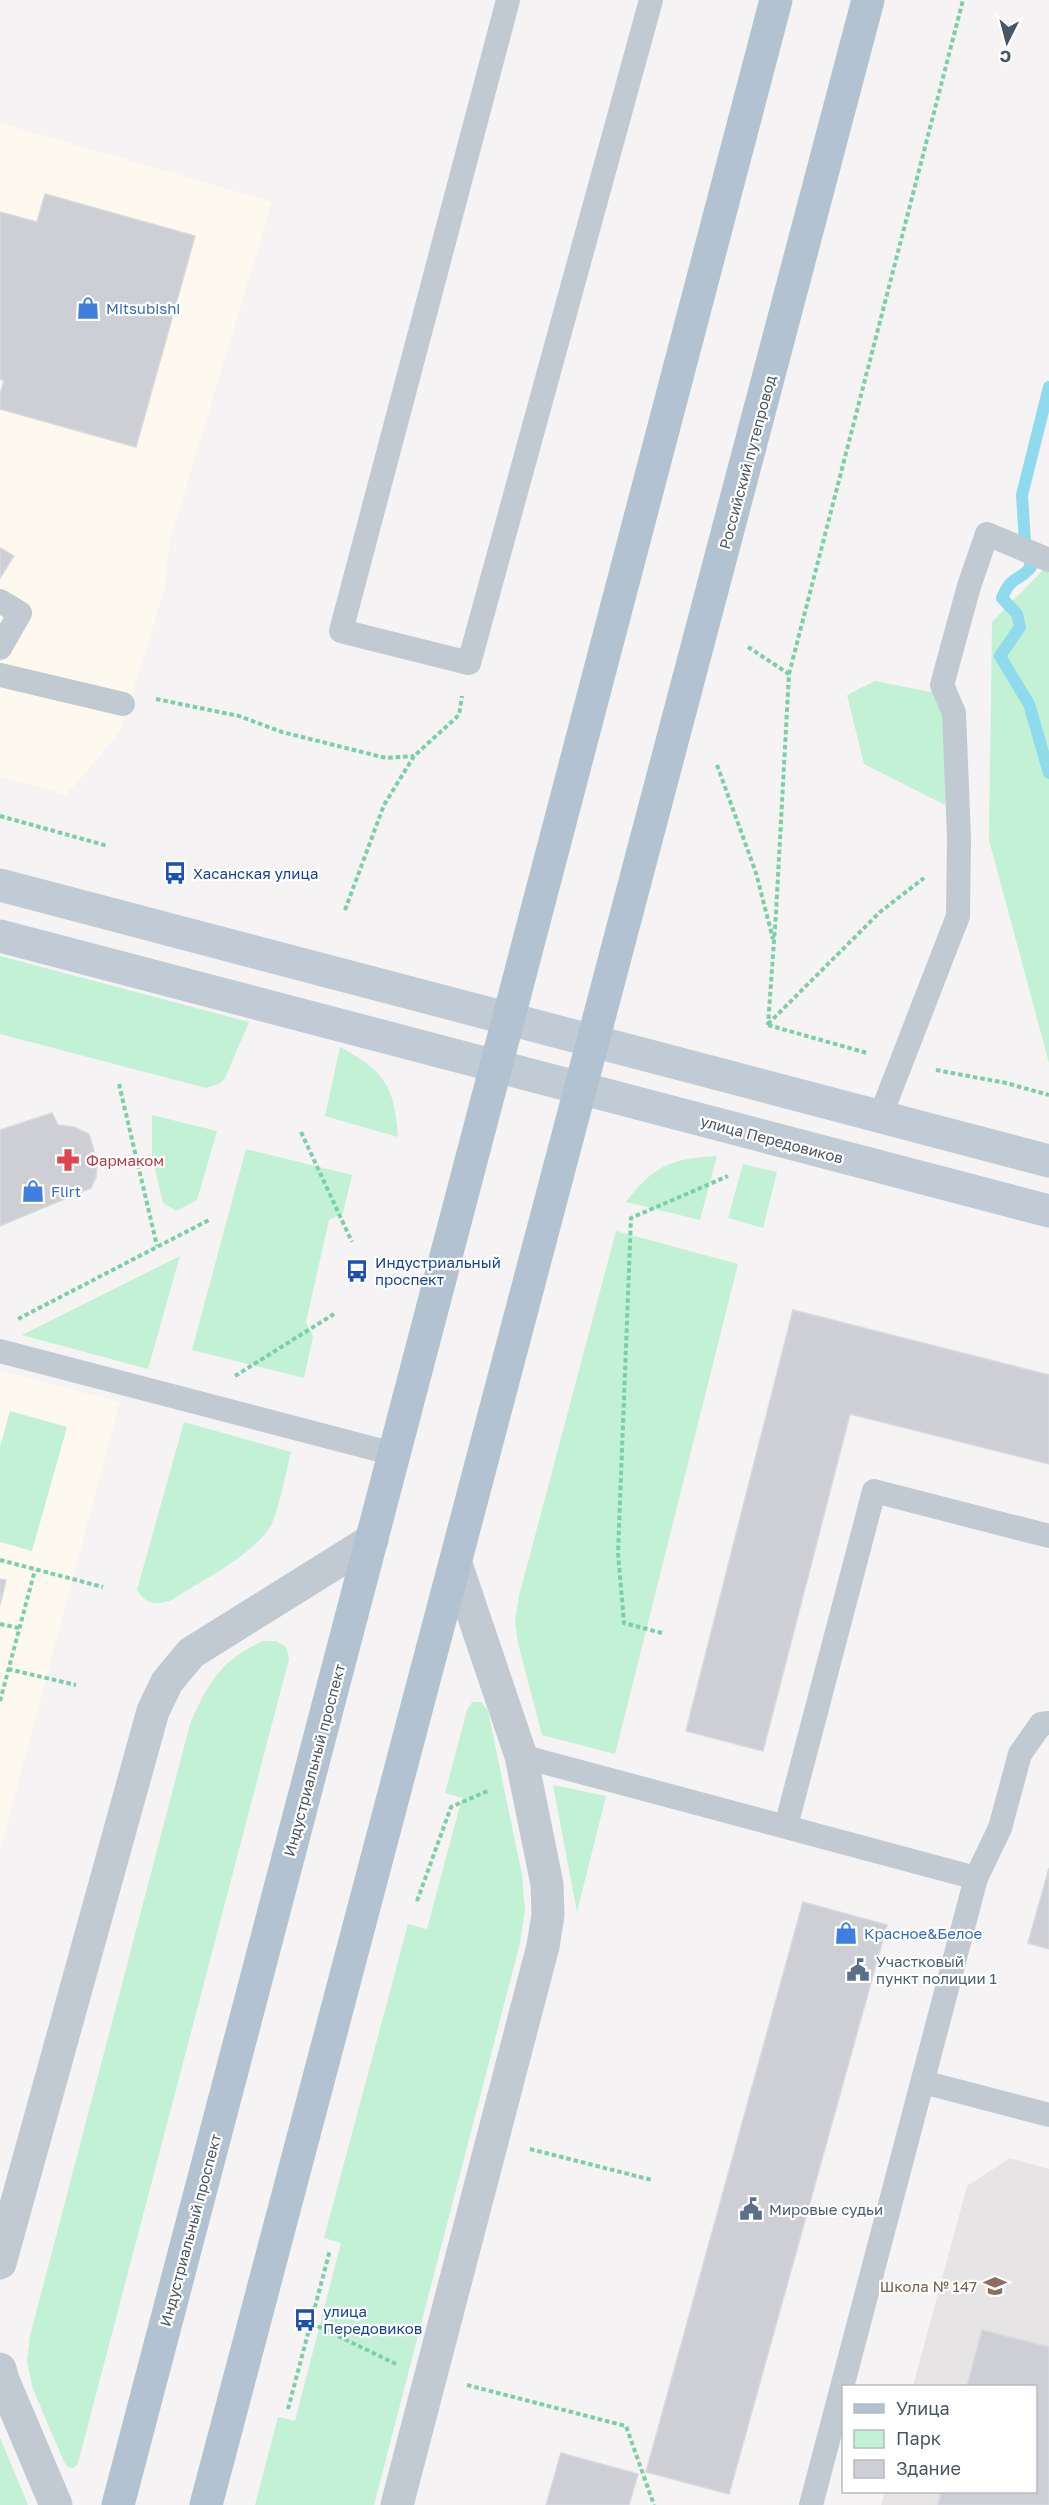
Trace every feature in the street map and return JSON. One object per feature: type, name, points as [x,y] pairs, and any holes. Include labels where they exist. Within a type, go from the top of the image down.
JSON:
[{"type":"main road","name":"Индустриальный проспект","points":[[118,2505],[776,0]]},
{"type":"main road","name":"Российский путепровод","points":[[594,1042],[868,0]]},
{"type":"main road","points":[[206,2505],[594,1042]]},
{"type":"street","points":[[0,885],[1049,1161]]},
{"type":"street","points":[[0,936],[496,1067]]},
{"type":"street","name":"улица Передовиков","points":[[496,1067],[1049,1211]]},
{"type":"street","points":[[0,2263],[153,1711],[167,1682],[191,1653],[372,1540]]},
{"type":"street","points":[[397,2505],[540,1957],[548,1915],[548,1884],[521,1756],[456,1564]]},
{"type":"street","points":[[0,2369],[56,2505]]},
{"type":"lane","points":[[508,0],[341,631],[469,663],[651,0]]},
{"type":"lane","points":[[880,1117],[958,916],[954,713],[942,685],[969,586],[987,534],[1049,560]]},
{"type":"lane","points":[[0,601],[20,613],[0,648]]},
{"type":"lane","points":[[0,675],[123,704]]},
{"type":"lane","points":[[0,1351],[394,1454]]},
{"type":"lane","points":[[786,1826],[874,1491],[1049,1536]]},
{"type":"lane","points":[[843,2385],[976,1878],[1000,1828],[1020,1754],[1041,1724],[1049,1723]]},
{"type":"lane","points":[[521,1756],[976,1878]]},
{"type":"lane","points":[[923,2082],[1049,2115]]},
{"type":"lane","points":[[811,2505],[842,2388]]},
{"type":"path","points":[[768,1025],[789,674],[963,0]]},
{"type":"path","points":[[748,647],[789,674]]},
{"type":"path","points":[[345,910],[384,805],[414,756],[459,715],[469,663]]},
{"type":"path","points":[[123,704],[134,694],[240,716],[282,732],[386,758],[414,756]]},
{"type":"path","points":[[717,765],[756,873],[774,942]]},
{"type":"path","points":[[0,816],[108,846]]},
{"type":"path","points":[[768,1025],[880,912],[958,852]]},
{"type":"path","points":[[768,1025],[901,1063],[1006,1083],[1049,1095]]},
{"type":"path","points":[[119,1084],[157,1246]]},
{"type":"path","points":[[301,1132],[352,1242]]},
{"type":"path","points":[[662,1633],[624,1623],[618,1553],[631,1218],[728,1176]]},
{"type":"path","points":[[11,1322],[209,1220]]},
{"type":"path","points":[[234,1376],[334,1314]]},
{"type":"path","points":[[0,1560],[103,1587]]},
{"type":"path","points":[[0,1701],[35,1570]]},
{"type":"path","points":[[0,1624],[19,1629]]},
{"type":"path","points":[[9,1669],[76,1685]]},
{"type":"path","points":[[417,1901],[451,1807],[503,1785],[521,1756]]},
{"type":"path","points":[[529,2149],[652,2180]]},
{"type":"path","points":[[288,2409],[330,2250]]},
{"type":"path","points":[[310,2323],[405,2368]]},
{"type":"path","points":[[468,2386],[626,2426],[654,2505]]},
{"type":"shaded area","points":[[0,123],[272,202],[169,544],[165,588],[120,732],[66,795],[0,776]]},
{"type":"shaded area","points":[[0,1371],[120,1402],[0,1851]]},
{"type":"shaded area","name":"Школа № 147","points":[[1010,2158],[1049,2169],[1049,2505],[881,2505],[885,2493],[1037,2493],[1037,2385],[913,2385],[967,2186]]},
{"type":"green space","points":[[1047,566],[1049,568],[1049,1063],[989,840],[992,622]]},
{"type":"green space","points":[[875,681],[936,693],[945,712],[945,805],[864,764],[847,695]]},
{"type":"green space","points":[[0,956],[249,1022],[225,1078],[219,1084],[206,1088],[0,1034]]},
{"type":"green space","points":[[340,1047],[367,1064],[384,1082],[394,1105],[398,1137],[325,1116]]},
{"type":"green space","points":[[152,1115],[217,1131],[197,1200],[176,1211],[163,1203],[152,1156]]},
{"type":"green space","points":[[246,1149],[352,1175],[343,1213],[329,1220],[306,1322],[313,1336],[304,1378],[192,1350]]},
{"type":"green space","points":[[717,1156],[700,1220],[626,1202],[645,1180],[665,1166],[688,1159]]},
{"type":"green space","points":[[743,1164],[777,1172],[763,1228],[728,1218]]},
{"type":"green space","points":[[616,1231],[738,1264],[615,1754],[542,1735],[518,1643],[515,1621],[519,1596]]},
{"type":"green space","points":[[180,1256],[148,1369],[22,1335]]},
{"type":"green space","points":[[10,1411],[67,1427],[32,1551],[0,1542],[0,1447]]},
{"type":"green space","points":[[184,1422],[291,1452],[278,1506],[265,1534],[241,1556],[211,1576],[170,1601],[155,1603],[147,1601],[137,1590]]},
{"type":"green space","points":[[263,1641],[276,1641],[286,1647],[289,1659],[78,2463],[74,2468],[68,2467],[33,2389],[27,2361],[30,2336],[190,1724],[203,1697],[218,1674],[237,1656]]},
{"type":"green space","points":[[472,1702],[481,1702],[488,1711],[522,1875],[525,1910],[520,1943],[374,2505],[255,2505],[278,2417],[295,2421],[341,2243],[324,2238],[408,1924],[427,1929],[462,1798],[445,1793],[467,1710]]},
{"type":"green space","points":[[553,1785],[606,1796],[577,1912]]},
{"type":"green space","points":[[0,2438],[28,2505],[0,2505]]},
{"type":"building","name":"Mitsubishi","points":[[45,194],[195,236],[136,447],[0,409],[0,394],[4,381],[0,379],[0,212],[37,222]]},
{"type":"building","points":[[0,548],[14,556],[0,578]]},
{"type":"building","points":[[52,1113],[58,1125],[74,1127],[89,1134],[97,1161],[96,1177],[91,1188],[0,1226],[0,1130]]},
{"type":"building","points":[[793,1310],[1049,1375],[1049,1464],[850,1414],[763,1751],[686,1731]]},
{"type":"building","points":[[0,1579],[6,1580],[0,1605]]},
{"type":"building","points":[[1049,1868],[1049,1949],[1028,1943]]},
{"type":"building","points":[[803,1902],[887,1925],[729,2494],[646,2472]]},
{"type":"building","points":[[982,2330],[1049,2347],[1049,2505],[938,2505],[941,2493],[1037,2493],[1037,2385],[967,2385]]},
{"type":"building","points":[[561,2453],[638,2474],[629,2505],[546,2505]]},
{"type":"waterway","points":[[1049,387],[1022,495],[1025,543],[1031,567],[1009,585],[1002,598],[1017,614],[1020,627],[1000,656],[1029,704],[1049,773]]},
{"type":"place","name":"Mitsubishi","points":[[88,308]]},
{"type":"place","name":"Хасанская улица","points":[[175,873]]},
{"type":"place","name":"Фармаком","points":[[68,1160]]},
{"type":"place","name":"Flirt","points":[[33,1191]]},
{"type":"place","name":"Индустриальный проспект","points":[[357,1271]]},
{"type":"place","name":"Красное&Белое","points":[[846,1933]]},
{"type":"place","name":"Участковый пункт полиции 1","points":[[858,1970]]},
{"type":"place","name":"Мировые судьи","points":[[751,2209]]},
{"type":"place","name":"Школа № 147","points":[[995,2286]]},
{"type":"place","name":"улица Передовиков","points":[[305,2320]]}]
